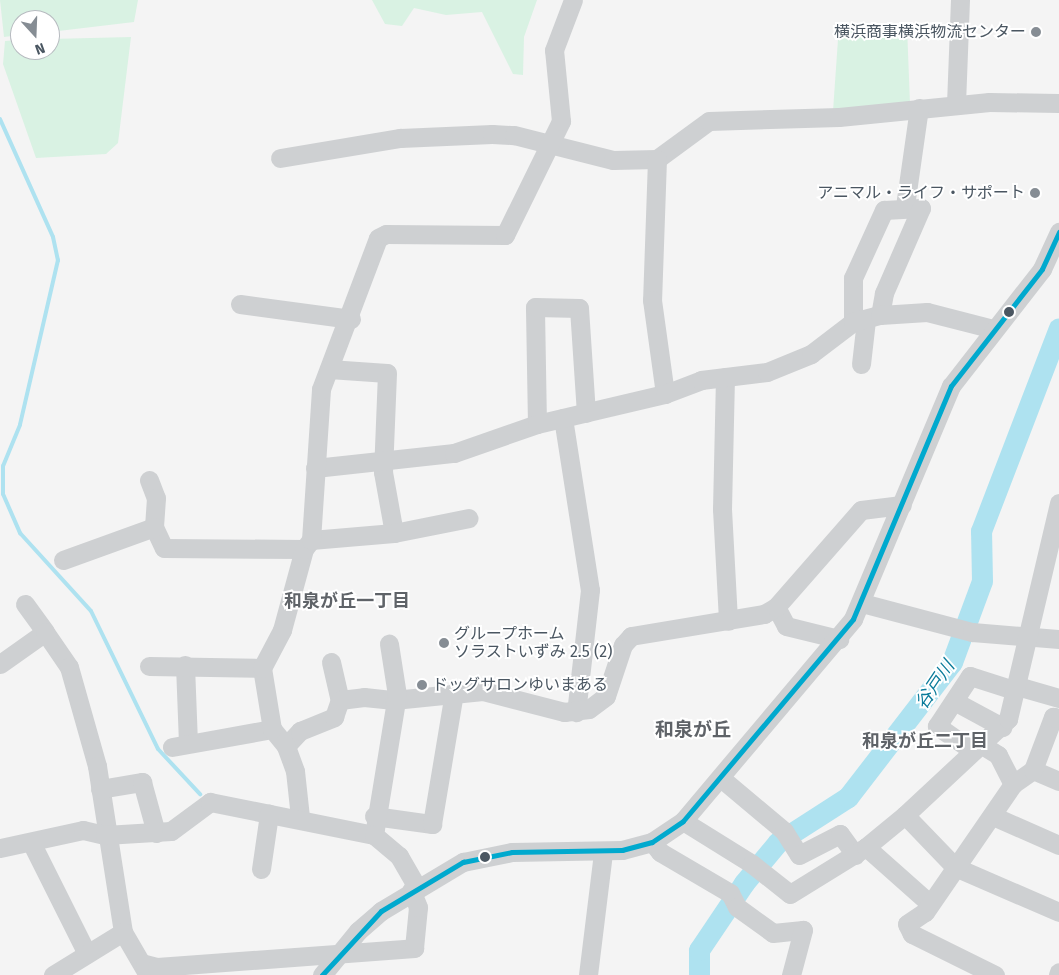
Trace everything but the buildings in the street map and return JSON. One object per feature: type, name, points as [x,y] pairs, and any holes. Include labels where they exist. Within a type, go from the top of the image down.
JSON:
[{"type":"street","points":[[300,817],[295,771],[286,746],[272,729],[262,668],[288,615],[308,545],[321,389],[328,369],[351,320],[378,238],[386,234],[505,235],[561,121],[562,108],[554,50],[574,0]]},
{"type":"street","points":[[956,104],[960,0]]},
{"type":"street","points":[[280,158],[400,138],[514,135],[613,160],[657,159],[709,121],[839,117],[956,104],[1059,103]]},
{"type":"street","points":[[905,206],[919,108]]},
{"type":"street","points":[[657,159],[652,300],[665,394]]},
{"type":"street","points":[[314,468],[384,463],[482,446],[537,424],[665,394],[725,377],[792,365],[866,319],[884,293],[920,208],[905,206],[884,210],[853,278],[866,319],[861,364]]},
{"type":"street","points":[[322,975],[358,931],[414,888],[463,862],[493,854],[603,853],[652,842],[683,821],[722,779],[838,639],[862,603],[951,386],[993,328],[1042,268],[1059,232]]},
{"type":"street","points":[[240,304],[351,320]]},
{"type":"street","points":[[537,424],[535,308],[579,308],[586,413]]},
{"type":"street","points":[[866,319],[927,312],[993,328]]},
{"type":"street","points":[[328,369],[387,373],[384,463],[394,533]]},
{"type":"street","points":[[725,377],[722,509],[728,621]]},
{"type":"street","points":[[563,418],[590,590],[576,712]]},
{"type":"street","points":[[149,480],[156,498],[154,527],[164,548],[308,545],[394,533],[468,518]]},
{"type":"street","points":[[683,821],[756,866],[790,894],[861,851],[905,815],[1002,727],[1016,688],[1059,503]]},
{"type":"street","points":[[340,700],[394,700],[454,693],[483,692],[576,712],[594,707],[606,696],[623,645],[631,636],[728,621],[748,620],[776,607],[861,510],[902,505]]},
{"type":"street","points":[[63,560],[154,527]]},
{"type":"street","points":[[862,603],[963,630],[1059,640]]},
{"type":"street","points":[[0,848],[83,830],[105,835],[156,833],[180,828],[210,802],[269,814],[300,817],[374,835],[399,856],[414,888],[418,907],[414,948],[146,970],[123,932],[105,835],[100,789],[70,667],[25,604]]},
{"type":"street","points":[[776,607],[786,626],[838,639]]},
{"type":"street","points":[[0,664],[45,632]]},
{"type":"street","points":[[374,835],[374,816],[394,700],[389,644]]},
{"type":"street","points":[[286,746],[300,731],[334,717],[340,700],[331,662]]},
{"type":"street","points":[[149,666],[262,668]]},
{"type":"street","points":[[185,666],[180,745],[272,729]]},
{"type":"street","points":[[995,975],[912,934],[907,924],[929,904],[994,816],[1013,784],[1033,770],[1058,709],[1016,688],[970,676],[938,726],[978,748],[998,755],[1013,784]]},
{"type":"street","points":[[374,816],[432,824],[454,693]]},
{"type":"street","points":[[954,701],[1002,727]]},
{"type":"street","points":[[1033,770],[1059,781]]},
{"type":"street","points":[[722,779],[785,835],[799,855],[840,834],[929,904]]},
{"type":"street","points":[[100,789],[142,782],[156,833]]},
{"type":"street","points":[[261,869],[269,814]]},
{"type":"street","points":[[905,815],[955,867],[1059,912]]},
{"type":"street","points":[[994,816],[1059,845]]},
{"type":"street","points":[[31,842],[87,954]]},
{"type":"street","points":[[652,842],[660,852],[733,900],[773,934],[803,930],[791,975]]},
{"type":"street","points":[[588,975],[603,853]]},
{"type":"street","points":[[53,975],[123,932]]},
{"type":"green space","points":[[0,0],[138,0],[134,22],[60,31],[60,10],[10,10],[10,36],[4,37]]},
{"type":"green space","points":[[372,0],[537,0],[524,37],[523,75],[513,74],[482,12],[446,15],[414,8],[402,26],[385,24]]},
{"type":"green space","points":[[839,25],[907,26],[910,104],[833,111]]},
{"type":"green space","points":[[131,37],[118,143],[106,154],[36,158],[3,64],[5,41],[10,41],[10,60],[60,60],[60,39]]},
{"type":"waterway","points":[[0,119],[53,237],[58,260],[20,425],[3,466],[3,494],[20,533],[91,611],[158,749],[200,794]]},
{"type":"waterway","name":"谷戸川","points":[[699,975],[699,950],[744,883],[778,842],[848,797],[952,662],[982,581],[981,531],[1059,328]]},
{"type":"transit line","points":[[322,975],[381,911],[463,862],[512,852],[622,850],[652,842],[683,821],[853,619],[951,386],[1042,269],[1059,232]]},
{"type":"place","name":"横浜商事横浜物流センター","points":[[1036,32]]},
{"type":"place","name":"アニマル・ライフ・サポート","points":[[1035,193]]},
{"type":"place","name":"グループホーム ソラストいずみ 2.5 (2)","points":[[444,643]]},
{"type":"place","name":"ドッグサロンゆいまある","points":[[422,685]]},
{"type":"district","name":"和泉が丘一丁目","points":[[347,601]]},
{"type":"district","name":"和泉が丘","points":[[693,730]]},
{"type":"district","name":"和泉が丘二丁目","points":[[925,741]]}]
